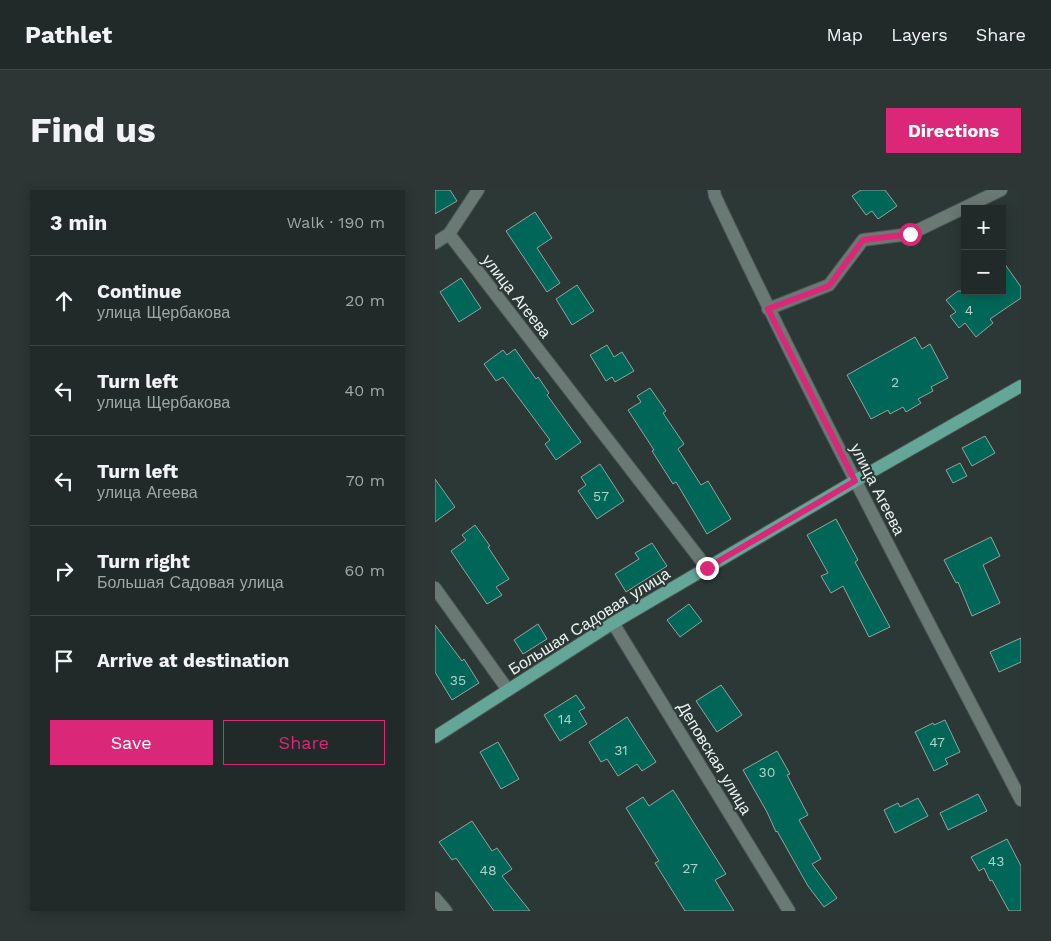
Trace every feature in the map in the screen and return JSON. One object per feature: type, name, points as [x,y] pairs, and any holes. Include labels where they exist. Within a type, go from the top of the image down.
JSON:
[{"type":"main road","name":"Большая Садовая улица","points":[[435,737],[613,623],[1021,386]]},
{"type":"street","points":[[435,243],[449,234],[478,190]]},
{"type":"street","name":"улица Агеева","points":[[714,190],[715,196],[768,309],[1021,800]]},
{"type":"street","points":[[768,309],[829,286],[863,240],[910,234],[1001,190]]},
{"type":"street","name":"улица Агеева","points":[[449,234],[707,568]]},
{"type":"street","points":[[435,588],[509,690]]},
{"type":"street","name":"Деповская улица","points":[[613,623],[789,911]]},
{"type":"street","points":[[435,898],[445,911]]},
{"type":"building","points":[[435,190],[450,190],[457,201],[435,214]]},
{"type":"building","points":[[861,190],[885,190],[897,206],[878,219],[872,211],[866,215],[852,196]]},
{"type":"building","points":[[535,212],[552,238],[537,248],[560,283],[547,292],[506,231]]},
{"type":"building","points":[[1006,266],[1021,287],[1021,298],[990,319],[993,323],[976,337],[965,323],[959,328],[950,316],[956,312],[946,300],[958,291],[961,291],[961,295],[1006,295]]},
{"type":"building","points":[[461,278],[481,308],[459,322],[440,292]]},
{"type":"building","points":[[577,285],[594,311],[572,325],[556,299]]},
{"type":"building","points":[[915,337],[922,349],[930,344],[948,378],[931,387],[933,391],[918,399],[921,403],[906,412],[903,407],[890,414],[888,410],[871,419],[847,375]]},
{"type":"building","points":[[607,345],[614,357],[622,352],[634,371],[615,382],[612,377],[606,381],[590,355]]},
{"type":"building","points":[[515,349],[536,379],[538,377],[549,393],[547,395],[581,442],[556,460],[545,444],[550,440],[503,377],[496,381],[484,364],[503,350],[507,355]]},
{"type":"building","points":[[650,388],[666,411],[663,413],[684,444],[678,449],[701,485],[708,481],[731,519],[707,534],[676,482],[673,484],[628,410],[641,402],[637,396]]},
{"type":"building","points":[[985,436],[995,453],[972,466],[962,448]]},
{"type":"building","points":[[960,463],[967,476],[953,483],[946,470]]},
{"type":"building","points":[[600,464],[624,501],[597,519],[578,491],[586,485],[581,477]]},
{"type":"building","points":[[435,479],[455,507],[435,522]]},
{"type":"building","points":[[836,519],[858,560],[855,562],[890,627],[869,637],[843,586],[831,593],[821,576],[828,573],[807,535]]},
{"type":"building","points":[[475,525],[490,546],[488,547],[509,579],[496,587],[502,595],[487,604],[451,551],[466,540],[462,535]]},
{"type":"building","points":[[991,537],[1000,556],[983,565],[1000,603],[972,616],[958,582],[956,583],[944,560]]},
{"type":"building","points":[[652,543],[667,566],[626,592],[615,574],[639,559],[635,553]]},
{"type":"building","points":[[689,604],[702,621],[680,637],[667,620]]},
{"type":"building","points":[[538,624],[547,639],[523,654],[514,640]]},
{"type":"building","points":[[435,625],[462,661],[464,659],[479,683],[452,700],[435,672]]},
{"type":"building","points":[[1021,638],[1021,662],[999,672],[990,652]]},
{"type":"building","points":[[721,685],[742,715],[717,732],[696,701]]},
{"type":"building","points":[[576,695],[585,708],[579,711],[587,724],[560,741],[544,715]]},
{"type":"building","points":[[627,717],[656,762],[642,771],[637,764],[618,776],[607,759],[601,762],[589,742]]},
{"type":"building","points":[[945,720],[960,752],[945,759],[948,764],[934,771],[915,732],[933,723],[934,725]]},
{"type":"building","points":[[498,742],[519,779],[501,789],[480,752]]},
{"type":"building","points":[[777,751],[790,774],[787,775],[808,815],[799,820],[821,859],[812,864],[837,898],[824,907],[808,886],[776,832],[743,770]]},
{"type":"building","points":[[673,790],[726,874],[715,880],[734,911],[685,911],[655,863],[659,861],[626,808],[643,797],[649,806]]},
{"type":"building","points":[[978,794],[987,811],[948,830],[940,813]]},
{"type":"building","points":[[918,798],[928,816],[895,833],[884,810],[898,803],[900,807]]},
{"type":"building","points":[[472,821],[492,851],[497,848],[512,869],[502,876],[530,911],[494,911],[456,858],[452,860],[439,842]]},
{"type":"building","points":[[1007,839],[1021,866],[1021,911],[1009,911],[984,868],[979,871],[971,857]]},
{"type":"route","points":[[707,568],[855,481],[768,309],[829,286],[863,240],[910,234]]}]
